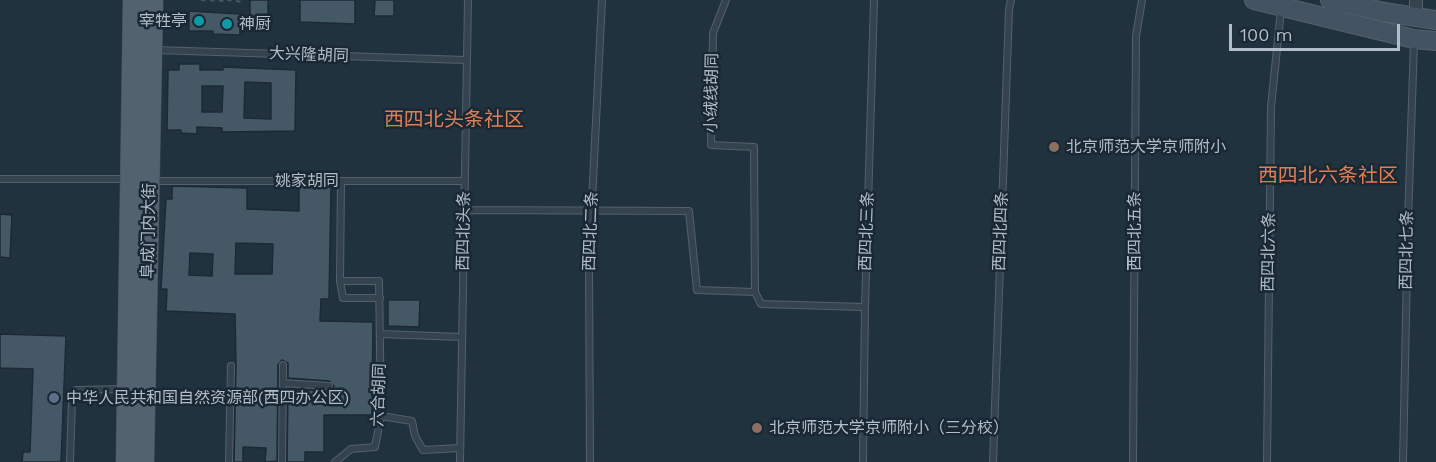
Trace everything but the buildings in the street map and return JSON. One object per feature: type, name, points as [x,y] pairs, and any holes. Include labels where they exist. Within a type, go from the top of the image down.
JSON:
[{"type":"main road","name":"阜成门内大街","points":[[126,462],[136,389],[140,180],[133,0]]},
{"type":"main road","name":"阜成门内大街","points":[[140,180],[152,50],[153,0]]},
{"type":"main road","points":[[1254,0],[1414,39],[1436,41]]},
{"type":"main road","points":[[1330,0],[1416,9],[1436,20]]},
{"type":"main road","name":"阜成门内大街","points":[[136,389],[144,462]]},
{"type":"lane","name":"西四北头条","points":[[460,462],[468,0]]},
{"type":"lane","name":"西四北二条","points":[[590,462],[590,261],[602,0]]},
{"type":"lane","name":"小绒线胡同","points":[[726,0],[713,33],[711,145],[754,147],[755,292]]},
{"type":"lane","name":"西四北三条","points":[[863,462],[873,0]]},
{"type":"lane","name":"西四北四条","points":[[993,462],[1011,0]]},
{"type":"lane","name":"西四北五条","points":[[1133,462],[1136,36],[1142,0]]},
{"type":"lane","name":"西四北六条","points":[[1267,462],[1270,107],[1281,7]]},
{"type":"lane","name":"西四北七条","points":[[1403,462],[1414,39]]},
{"type":"lane","name":"大兴隆胡同","points":[[152,50],[466,60]]},
{"type":"lane","name":"姚家胡同","points":[[0,179],[465,181]]},
{"type":"lane","points":[[340,281],[379,281],[380,298],[343,298],[340,281],[341,181]]},
{"type":"lane","points":[[464,210],[689,211],[697,290],[755,292],[761,304],[865,307]]},
{"type":"lane","name":"六合胡同","points":[[335,462],[351,449],[375,447],[381,416],[380,298]]},
{"type":"lane","points":[[380,334],[462,337]]},
{"type":"lane","points":[[282,462],[283,365]]},
{"type":"lane","points":[[229,462],[231,366]]},
{"type":"lane","points":[[282,383],[329,386]]},
{"type":"lane","points":[[70,462],[72,399],[76,390],[136,389]]},
{"type":"lane","points":[[381,416],[412,421],[415,436],[423,450],[460,448]]},
{"type":"path","points":[[201,0],[243,2]]},
{"type":"place","name":"宰牲亭","points":[[199,21]]},
{"type":"place","name":"神厨","points":[[227,24]]},
{"type":"place","name":"北京师范大学京师附小","points":[[1054,147]]},
{"type":"place","name":"中华人民共和国自然资源部(西四办公区)","points":[[54,398]]},
{"type":"place","name":"北京师范大学京师附小（三分校）","points":[[757,428]]},
{"type":"district","name":"西四北头条社区","points":[[454,120]]},
{"type":"district","name":"西四北六条社区","points":[[1328,176]]}]
